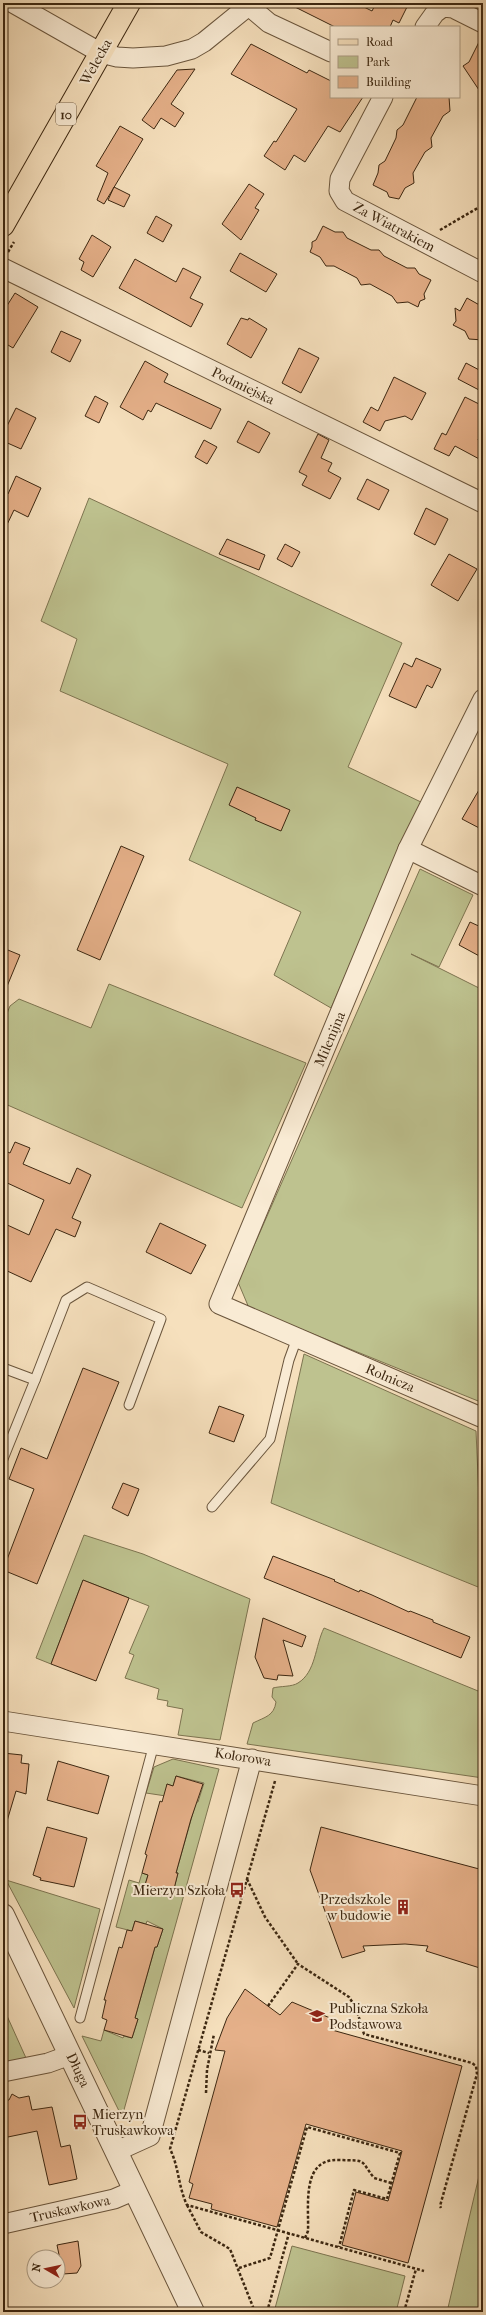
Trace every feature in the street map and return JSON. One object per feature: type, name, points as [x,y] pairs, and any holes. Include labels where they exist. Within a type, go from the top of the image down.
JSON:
[{"type":"main road","name":"Welecka","points":[[3,225],[129,3]]},
{"type":"street","points":[[13,3],[101,53],[128,58],[166,56],[180,53],[204,42],[251,4],[269,23],[330,52]]},
{"type":"street","points":[[426,26],[435,12],[443,7],[453,8],[483,23]]},
{"type":"street","name":"Za Wiatrakiem","points":[[382,98],[340,179],[339,191],[345,201],[483,273]]},
{"type":"street","name":"Podmiejska","points":[[3,268],[483,504]]},
{"type":"street","name":"Milenijna","points":[[297,1338],[219,1304],[408,849],[483,699]]},
{"type":"street","points":[[408,849],[483,886]]},
{"type":"street","name":"Rolnicza","points":[[297,1338],[483,1418]]},
{"type":"street","name":"Kolorowa","points":[[3,1721],[483,1796]]},
{"type":"street","points":[[116,2151],[150,2136],[252,1759]]},
{"type":"street","name":"Długa","points":[[3,1915],[193,2312]]},
{"type":"street","points":[[3,2072],[48,2064],[70,2055]]},
{"type":"street","name":"Truskawkowa","points":[[3,2224],[114,2200],[135,2190]]},
{"type":"lane","points":[[3,1459],[66,1300],[87,1287],[161,1319],[129,1405]]},
{"type":"lane","points":[[212,1507],[270,1439],[289,1360],[297,1338]]},
{"type":"lane","points":[[3,1368],[35,1380]]},
{"type":"lane","points":[[80,2018],[154,1744]]},
{"type":"path","points":[[437,232],[483,205]]},
{"type":"path","points":[[254,2312],[230,2249],[201,2232],[187,2205],[180,2190],[175,2159],[170,2149],[281,1764]]},
{"type":"path","points":[[247,1879],[266,1918],[298,1964],[349,1997],[356,2008],[364,2034],[472,2063],[476,2066],[477,2074],[440,2206],[441,2208]]},
{"type":"path","points":[[268,2006],[298,1964]]},
{"type":"path","points":[[206,2093],[209,2053],[214,2034]]},
{"type":"path","points":[[198,2050],[209,2053]]},
{"type":"path","points":[[238,2268],[270,2258],[307,2127],[400,2153],[387,2199],[354,2190],[339,2247]]},
{"type":"path","points":[[305,2238],[308,2231],[310,2186],[317,2166],[323,2161],[332,2159],[361,2160],[366,2164],[374,2178],[391,2183]]},
{"type":"path","points":[[187,2205],[424,2271]]},
{"type":"path","points":[[267,2312],[289,2233]]},
{"type":"path","points":[[404,2312],[416,2269]]},
{"type":"green space","points":[[89,498],[402,643],[348,767],[423,803],[402,844],[331,1008],[274,975],[301,912],[189,860],[228,764],[60,691],[77,639],[41,621]]},
{"type":"green space","points":[[420,869],[473,895],[439,967],[411,954],[483,990],[483,1403],[249,1308],[238,1282]]},
{"type":"green space","points":[[109,984],[306,1063],[242,1208],[3,1103],[3,1023],[10,1006],[19,999],[91,1028]]},
{"type":"green space","points":[[304,1354],[476,1431],[483,1589],[271,1503]]},
{"type":"green space","points":[[84,1535],[143,1554],[250,1599],[220,1740],[178,1735],[183,1709],[167,1706],[168,1701],[157,1699],[159,1689],[125,1678],[134,1655],[129,1653],[149,1606],[83,1580],[51,1664],[36,1658]]},
{"type":"green space","points":[[324,1628],[483,1693],[483,1778],[247,1744],[253,1723],[268,1716],[275,1707],[276,1702],[272,1697],[273,1688],[298,1683],[304,1678],[312,1666]]},
{"type":"green space","points":[[173,1759],[219,1769],[122,2117],[82,2036],[101,2041],[104,2030],[123,2038],[124,2036],[132,2038],[138,2019],[135,2018],[155,1947],[157,1947],[163,1929],[147,1921],[146,1924],[135,1921],[132,1931],[116,1927],[129,1880],[139,1883],[142,1873],[148,1875],[145,1885],[156,1888],[155,1890],[173,1892],[178,1873],[176,1873],[196,1802],[198,1802],[204,1783],[176,1776],[173,1786],[167,1784],[166,1796],[146,1793],[154,1767]]},
{"type":"green space","points":[[6,1880],[100,1909],[74,2008]]},
{"type":"green space","points":[[3,2007],[26,2058],[3,2063]]},
{"type":"green space","points":[[483,2159],[483,2312],[447,2312]]},
{"type":"green space","points":[[292,2246],[405,2276],[396,2312],[274,2312]]},
{"type":"building","points":[[287,3],[356,3],[372,11],[376,3],[409,3],[399,23],[393,20],[390,26],[333,26]]},
{"type":"building","points":[[483,34],[483,96],[463,66],[469,62]]},
{"type":"building","points":[[251,44],[307,73],[309,70],[330,80],[330,98],[362,98],[340,132],[328,126],[305,162],[294,155],[285,170],[264,156],[274,141],[276,142],[297,109],[231,74]]},
{"type":"building","points":[[195,69],[171,104],[184,113],[175,127],[161,118],[154,129],[142,120],[177,70]]},
{"type":"building","points":[[416,98],[449,98],[450,111],[443,116],[431,138],[432,147],[425,152],[413,173],[414,183],[405,188],[399,199],[389,197],[387,192],[373,185],[378,173],[379,165],[385,161],[396,138],[397,130],[403,125]]},
{"type":"building","points":[[120,126],[143,139],[104,204],[97,200],[108,173],[96,166]]},
{"type":"building","points":[[249,184],[264,194],[255,208],[259,210],[241,240],[222,224]]},
{"type":"building","points":[[114,187],[130,195],[124,207],[108,200]]},
{"type":"building","points":[[156,216],[172,225],[163,242],[147,233]]},
{"type":"building","points":[[323,226],[335,232],[343,232],[347,238],[371,250],[379,250],[384,256],[407,268],[415,268],[419,274],[431,280],[424,294],[425,299],[420,301],[418,307],[408,302],[397,303],[392,296],[370,284],[361,285],[357,278],[334,266],[326,266],[320,257],[310,252],[312,242],[316,240]]},
{"type":"building","points":[[92,235],[111,247],[93,277],[81,270],[84,262],[79,259]]},
{"type":"building","points":[[240,253],[277,274],[266,292],[230,271]]},
{"type":"building","points":[[135,259],[176,282],[183,268],[201,277],[190,298],[203,304],[191,327],[119,288]]},
{"type":"building","points":[[15,293],[38,307],[13,348],[3,342],[3,312]]},
{"type":"building","points":[[467,298],[483,307],[483,340],[469,339],[465,331],[453,325],[456,321],[455,308],[460,311]]},
{"type":"building","points":[[241,318],[248,320],[249,318],[267,329],[251,358],[227,344]]},
{"type":"building","points":[[61,331],[81,340],[70,362],[51,352]]},
{"type":"building","points":[[299,348],[319,358],[301,393],[282,383]]},
{"type":"building","points":[[145,361],[168,374],[164,382],[221,409],[211,429],[156,403],[151,412],[148,410],[143,420],[120,407]]},
{"type":"building","points":[[466,363],[483,372],[483,382],[479,390],[458,379]]},
{"type":"building","points":[[394,377],[426,393],[412,420],[405,416],[385,421],[380,431],[363,422],[371,407],[378,411]]},
{"type":"building","points":[[95,396],[108,403],[99,423],[85,416]]},
{"type":"building","points":[[465,397],[483,406],[483,428],[478,440],[483,442],[483,461],[455,446],[449,456],[434,449],[442,433],[446,435]]},
{"type":"building","points":[[16,408],[36,418],[21,449],[3,441],[3,434]]},
{"type":"building","points":[[248,421],[270,433],[259,453],[237,442]]},
{"type":"building","points":[[318,434],[329,440],[321,458],[332,463],[328,471],[341,478],[330,499],[302,485],[307,476],[299,472]]},
{"type":"building","points":[[204,440],[217,447],[207,464],[195,457]]},
{"type":"building","points":[[16,476],[41,488],[28,517],[14,510],[3,533],[3,492],[8,494]]},
{"type":"building","points":[[367,479],[389,490],[379,510],[357,499]]},
{"type":"building","points":[[426,508],[448,519],[435,545],[414,534]]},
{"type":"building","points":[[227,539],[265,555],[259,570],[219,554]]},
{"type":"building","points":[[285,544],[300,552],[292,567],[277,559]]},
{"type":"building","points":[[449,554],[477,569],[458,601],[431,585]]},
{"type":"building","points":[[416,658],[441,669],[432,688],[427,685],[416,708],[389,696],[404,663],[412,667]]},
{"type":"building","points":[[483,783],[483,830],[462,819]]},
{"type":"building","points":[[237,787],[290,810],[281,831],[255,820],[256,818],[229,805]]},
{"type":"building","points":[[121,846],[144,856],[100,960],[77,950]]},
{"type":"building","points":[[470,922],[483,928],[483,958],[459,945]]},
{"type":"building","points":[[3,948],[20,955],[3,996]]},
{"type":"building","points":[[15,1142],[30,1148],[23,1164],[70,1184],[77,1168],[91,1175],[72,1218],[81,1222],[75,1237],[56,1229],[31,1282],[3,1269],[3,1223],[29,1235],[44,1200],[3,1181],[3,1150],[10,1153]]},
{"type":"building","points":[[160,1223],[206,1245],[191,1274],[146,1252]]},
{"type":"building","points":[[83,1368],[119,1382],[37,1584],[3,1570],[34,1489],[9,1479],[21,1448],[47,1459]]},
{"type":"building","points":[[219,1406],[244,1415],[234,1442],[209,1433]]},
{"type":"building","points":[[123,1483],[139,1489],[128,1516],[112,1508]]},
{"type":"building","points":[[273,1556],[335,1580],[334,1581],[359,1592],[360,1590],[409,1612],[410,1611],[433,1620],[433,1622],[470,1637],[461,1658],[264,1578]]},
{"type":"building","points":[[83,1580],[129,1598],[96,1681],[51,1664]]},
{"type":"building","points":[[263,1618],[306,1636],[302,1647],[283,1640],[293,1676],[278,1675],[277,1680],[264,1678],[255,1657]]},
{"type":"building","points":[[3,1753],[22,1755],[21,1763],[29,1764],[26,1794],[16,1791],[7,1821],[3,1820]]},
{"type":"building","points":[[58,1761],[109,1776],[98,1814],[47,1800]]},
{"type":"building","points":[[176,1776],[203,1784],[191,1819],[176,1873],[178,1873],[173,1893],[145,1885],[148,1875],[142,1873],[147,1855],[145,1854],[160,1801],[162,1802],[167,1784],[173,1786]]},
{"type":"building","points":[[47,1827],[87,1838],[74,1887],[40,1880],[41,1878],[33,1875]]},
{"type":"building","name":"Przedszkole w budowie","points":[[321,1827],[483,1870],[483,1969],[426,1951],[428,1946],[405,1944],[363,1946],[365,1951],[342,1958],[310,1870]]},
{"type":"building","points":[[135,1921],[163,1929],[157,1947],[155,1947],[135,2018],[138,2019],[132,2038],[104,2030],[107,2020],[102,2018],[106,2000],[104,2000],[119,1947],[122,1948],[127,1930],[132,1931]]},
{"type":"building","points":[[245,1989],[280,2015],[292,2002],[342,2023],[332,2030],[462,2066],[408,2263],[342,2245],[356,2192],[388,2201],[402,2151],[306,2124],[277,2227],[211,2209],[212,2204],[189,2198],[193,2184],[189,2182],[225,2051],[215,2050],[227,2018]]},
{"type":"building","points":[[12,2094],[19,2098],[29,2096],[32,2110],[52,2107],[61,2147],[70,2145],[77,2179],[49,2185],[37,2131],[3,2138],[3,2101],[9,2100]]},
{"type":"building","points":[[78,2241],[81,2266],[77,2273],[66,2274],[66,2249],[58,2249],[57,2245]]},
{"type":"place","name":"Mierzyn Szkoła","points":[[237,1890]]},
{"type":"place","name":"Przedszkole w budowie","points":[[403,1907]]},
{"type":"place","name":"Publiczna Szkoła Podstawowa","points":[[317,2016]]},
{"type":"place","name":"Mierzyn Truskawkowa","points":[[80,2122]]}]
